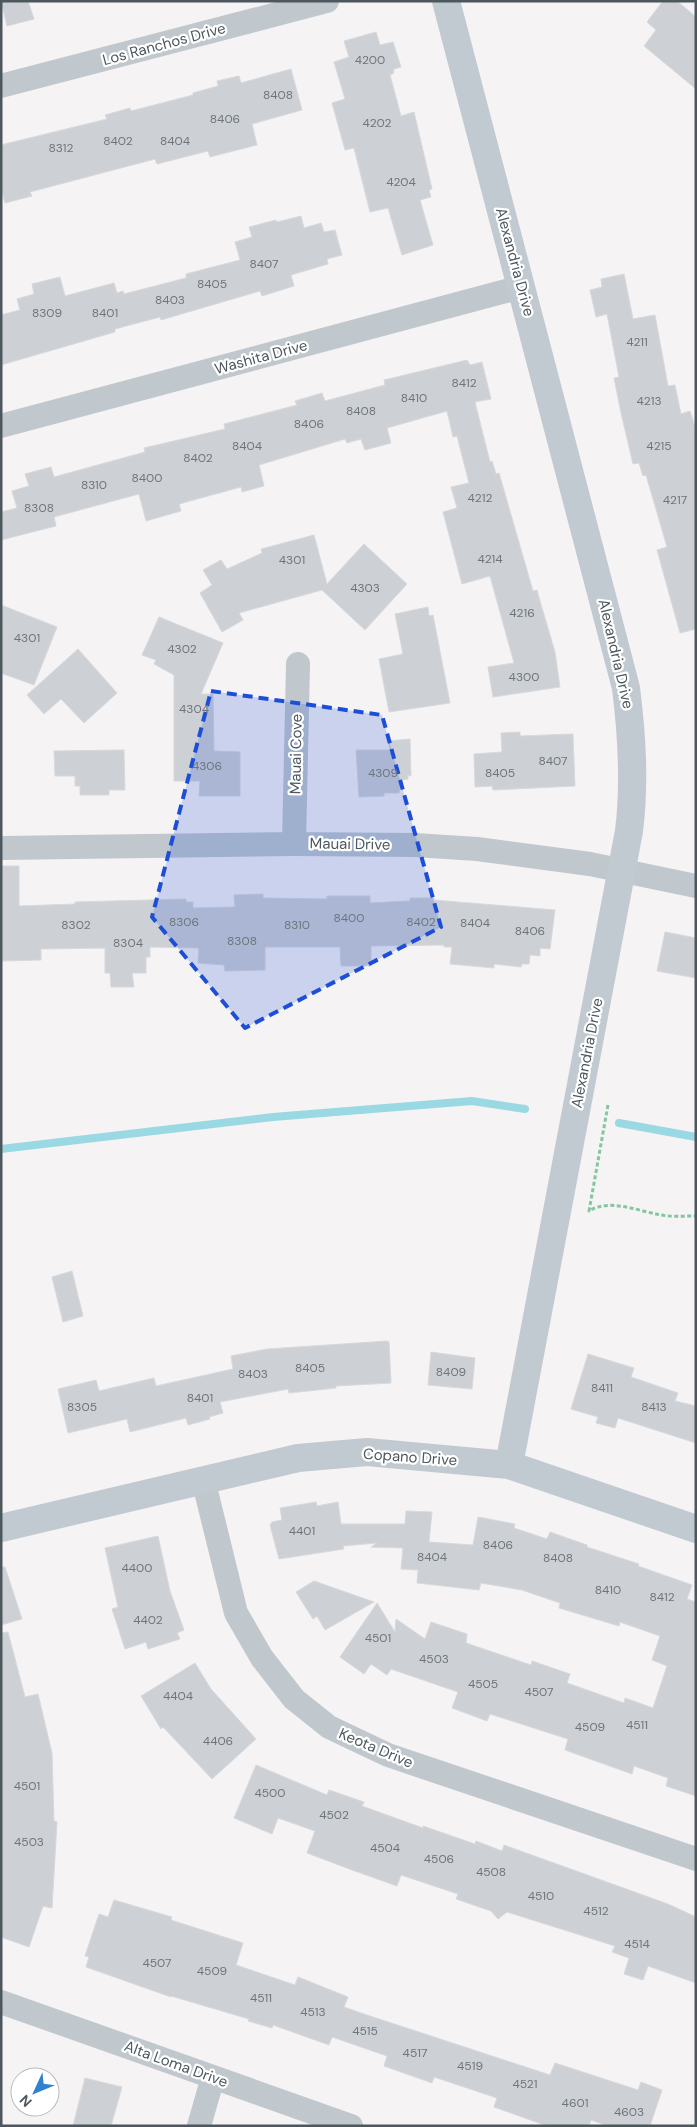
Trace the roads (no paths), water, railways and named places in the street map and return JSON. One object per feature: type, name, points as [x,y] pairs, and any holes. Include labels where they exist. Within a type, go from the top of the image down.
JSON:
[{"type":"street","name":"Los Ranchos Drive","points":[[1,86],[327,1]]},
{"type":"street","name":"Alexandria Drive","points":[[446,1],[626,688],[632,736],[634,789],[622,872],[509,1465]]},
{"type":"street","name":"Washita Drive","points":[[1,426],[521,287]]},
{"type":"street","name":"Mauai Cove","points":[[294,844],[298,664]]},
{"type":"street","name":"Mauai Drive","points":[[1,848],[294,844],[415,845],[477,849],[590,864],[696,886]]},
{"type":"street","name":"Copano Drive","points":[[1,1528],[298,1458],[367,1452],[509,1465],[696,1529]]},
{"type":"street","name":"Keota Drive","points":[[204,1479],[236,1613],[262,1658],[288,1692],[328,1727],[388,1756],[696,1859]]},
{"type":"street","name":"Alta Loma Drive","points":[[1,2002],[351,2126]]},
{"type":"street","points":[[199,2126],[213,2077]]},
{"type":"waterway","points":[[1,1149],[273,1117],[472,1101],[525,1109]]},
{"type":"waterway","points":[[619,1123],[696,1137]]}]
